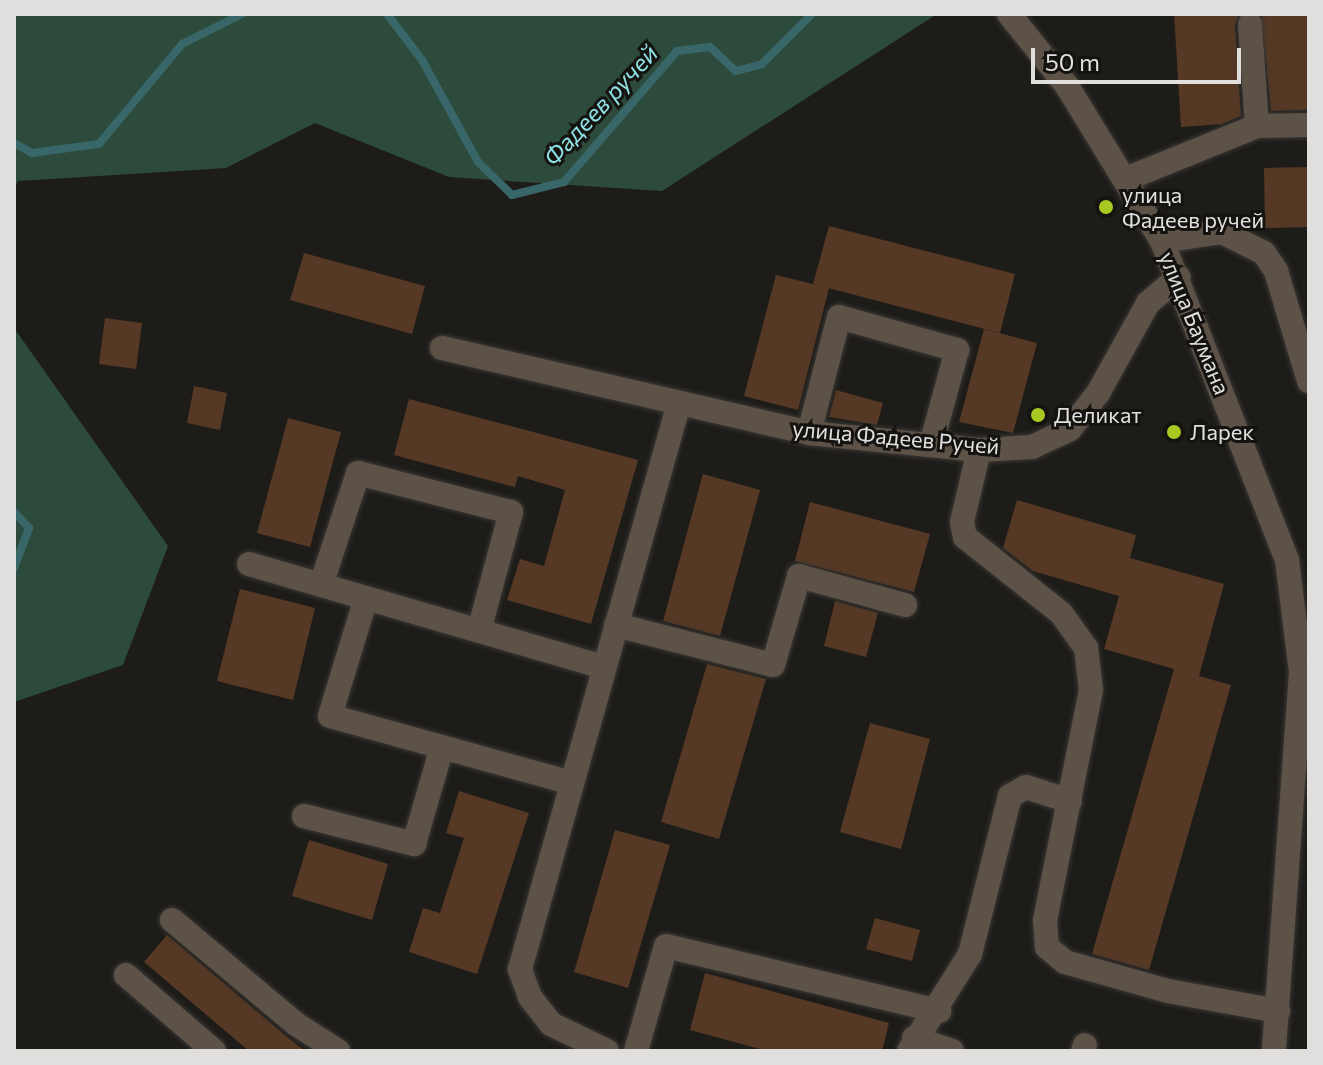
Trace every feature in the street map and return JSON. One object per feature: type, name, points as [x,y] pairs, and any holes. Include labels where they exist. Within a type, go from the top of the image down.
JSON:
[{"type":"street","name":"улица Баумана","points":[[1009,14],[1067,86],[1162,241],[1179,277],[1287,560],[1301,672],[1274,1051]]},
{"type":"street","points":[[1250,24],[1257,126]]},
{"type":"street","points":[[1126,179],[1257,126],[1309,125]]},
{"type":"street","points":[[1162,241],[1222,232],[1264,253],[1276,271],[1309,381]]},
{"type":"street","name":"улица Фадеев Ручей","points":[[442,348],[809,433],[979,450],[1032,447],[1070,429],[1098,393],[1148,303],[1179,277]]},
{"type":"street","points":[[809,433],[839,317],[957,350],[931,445]]},
{"type":"street","points":[[607,1051],[551,1024],[530,997],[520,969],[679,403]]},
{"type":"street","points":[[979,450],[962,522],[965,537],[1061,613],[1086,648],[1091,690],[1045,920],[1047,947],[1065,962],[1168,991],[1278,1011]]},
{"type":"street","points":[[321,585],[358,473],[511,512],[479,631]]},
{"type":"street","points":[[249,564],[604,667]]},
{"type":"street","points":[[616,625],[773,665],[799,576],[905,605]]},
{"type":"street","points":[[366,598],[330,716],[571,783]]},
{"type":"street","points":[[304,816],[414,844],[442,747]]},
{"type":"street","points":[[952,1051],[912,1045],[939,1011],[970,954],[1010,796],[1026,787],[1070,801]]},
{"type":"street","points":[[172,920],[296,1024],[338,1051]]},
{"type":"street","points":[[636,1051],[666,946],[939,1011]]},
{"type":"street","points":[[126,975],[214,1051]]},
{"type":"green space","points":[[14,14],[937,14],[662,191],[449,177],[315,123],[226,168],[18,181],[14,189]]},
{"type":"green space","points":[[14,328],[168,546],[123,665],[14,702]]},
{"type":"building","points":[[1174,14],[1239,14],[1235,25],[1241,116],[1222,124],[1181,127]]},
{"type":"building","points":[[1261,14],[1309,14],[1309,110],[1271,111]]},
{"type":"building","points":[[1309,167],[1309,227],[1265,228],[1264,168]]},
{"type":"building","points":[[829,226],[1015,274],[1000,333],[813,284]]},
{"type":"building","points":[[304,253],[425,286],[412,334],[290,300]]},
{"type":"building","points":[[776,275],[829,288],[798,410],[744,396]]},
{"type":"building","points":[[105,318],[142,323],[136,369],[99,364]]},
{"type":"building","points":[[984,329],[1037,343],[1013,433],[959,422]]},
{"type":"building","points":[[194,386],[227,393],[220,430],[187,423]]},
{"type":"building","points":[[836,390],[883,403],[877,425],[829,417]]},
{"type":"building","points":[[409,399],[638,460],[591,624],[507,600],[520,559],[544,566],[565,490],[518,476],[515,487],[394,455]]},
{"type":"building","points":[[288,418],[341,432],[310,547],[257,533]]},
{"type":"building","points":[[703,474],[760,490],[720,636],[663,621]]},
{"type":"building","points":[[1017,500],[1136,535],[1130,558],[1224,584],[1199,676],[1231,685],[1149,970],[1092,954],[1174,669],[1104,649],[1119,596],[1033,571],[1003,548]]},
{"type":"building","points":[[810,502],[930,534],[914,592],[795,561]]},
{"type":"building","points":[[240,589],[315,608],[293,700],[217,681]]},
{"type":"building","points":[[835,601],[878,613],[866,657],[824,646]]},
{"type":"building","points":[[707,664],[766,679],[719,839],[661,822]]},
{"type":"building","points":[[870,723],[930,739],[901,849],[840,832]]},
{"type":"building","points":[[459,791],[529,813],[477,974],[409,952],[423,908],[440,913],[464,838],[446,833]]},
{"type":"building","points":[[615,830],[670,845],[628,988],[574,972]]},
{"type":"building","points":[[309,840],[388,864],[372,920],[292,896]]},
{"type":"building","points":[[875,918],[920,930],[912,961],[866,949]]},
{"type":"building","points":[[167,935],[305,1051],[249,1051],[144,962]]},
{"type":"building","points":[[705,973],[889,1023],[882,1051],[768,1051],[690,1030]]},
{"type":"waterway","name":"Фадеев ручей","points":[[14,143],[32,153],[99,144],[182,44],[242,14]]},
{"type":"waterway","name":"Фадеев ручей","points":[[387,14],[422,60],[478,162],[512,195],[564,182],[677,51],[710,47],[736,71],[762,64],[812,14]]},
{"type":"waterway","name":"Фадеев ручей","points":[[14,512],[29,528],[14,568]]},
{"type":"place","name":"улица Фадеев ручей","points":[[1106,207]]},
{"type":"place","name":"Деликат","points":[[1038,415]]},
{"type":"place","name":"Ларек","points":[[1174,432]]}]
